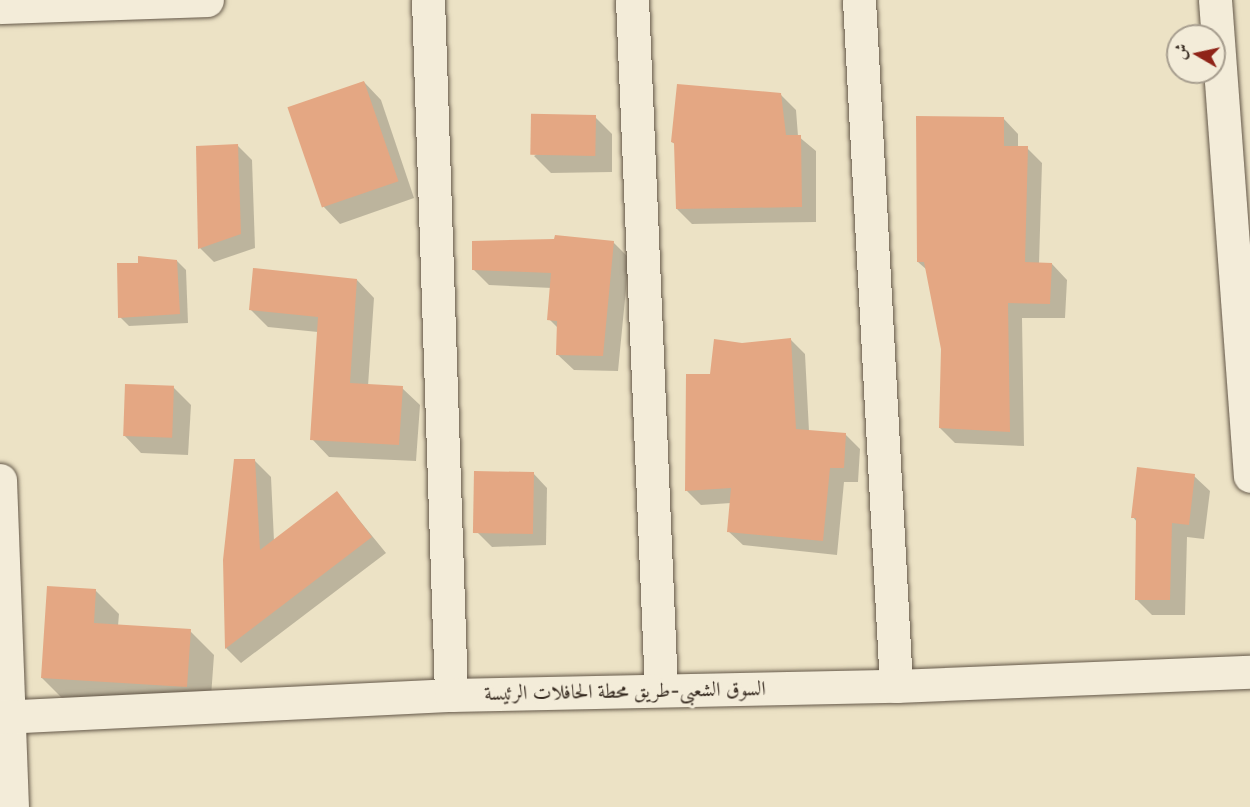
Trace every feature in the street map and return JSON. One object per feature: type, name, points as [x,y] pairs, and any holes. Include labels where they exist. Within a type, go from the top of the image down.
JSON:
[{"type":"street","points":[[0,7],[207,0]]},
{"type":"street","points":[[428,0],[451,695]]},
{"type":"street","points":[[632,0],[661,688]]},
{"type":"street","points":[[859,0],[896,686]]},
{"type":"street","points":[[1215,0],[1250,476]]},
{"type":"street","points":[[0,480],[5,717],[12,807]]},
{"type":"street","name":"السوق الشعبى-طريق محطة الحافلات الرئيسة","points":[[5,717],[451,695],[661,688],[896,686],[1250,672]]},
{"type":"building","points":[[364,81],[399,181],[322,208],[287,107]]},
{"type":"building","points":[[677,84],[781,93],[786,135],[801,135],[802,207],[676,209],[674,143],[671,142]]},
{"type":"building","points":[[531,114],[596,115],[595,156],[530,155]]},
{"type":"building","points":[[916,116],[1004,117],[1004,146],[1028,146],[1025,262],[1052,263],[1050,304],[1008,303],[1010,432],[939,428],[941,349],[924,262],[917,262]]},
{"type":"building","points":[[238,144],[241,234],[198,249],[196,146]]},
{"type":"building","points":[[555,235],[614,241],[603,356],[556,355],[557,321],[547,320],[551,273],[472,270],[472,241],[554,239]]},
{"type":"building","points":[[138,256],[177,260],[180,314],[118,318],[117,263],[138,263]]},
{"type":"building","points":[[253,268],[357,279],[350,383],[403,386],[399,445],[310,440],[318,317],[249,310]]},
{"type":"building","points":[[791,338],[796,429],[846,433],[844,468],[830,468],[823,541],[727,532],[731,488],[685,491],[686,374],[710,374],[714,339],[742,343]]},
{"type":"building","points":[[125,384],[174,386],[172,438],[123,436]]},
{"type":"building","points":[[234,459],[255,459],[260,550],[337,491],[372,537],[225,649],[223,560]]},
{"type":"building","points":[[1137,467],[1195,474],[1189,525],[1172,523],[1170,600],[1135,600],[1136,518],[1131,518]]},
{"type":"building","points":[[474,471],[534,472],[533,534],[473,533]]},
{"type":"building","points":[[47,586],[96,589],[94,623],[191,629],[187,687],[41,678]]}]
